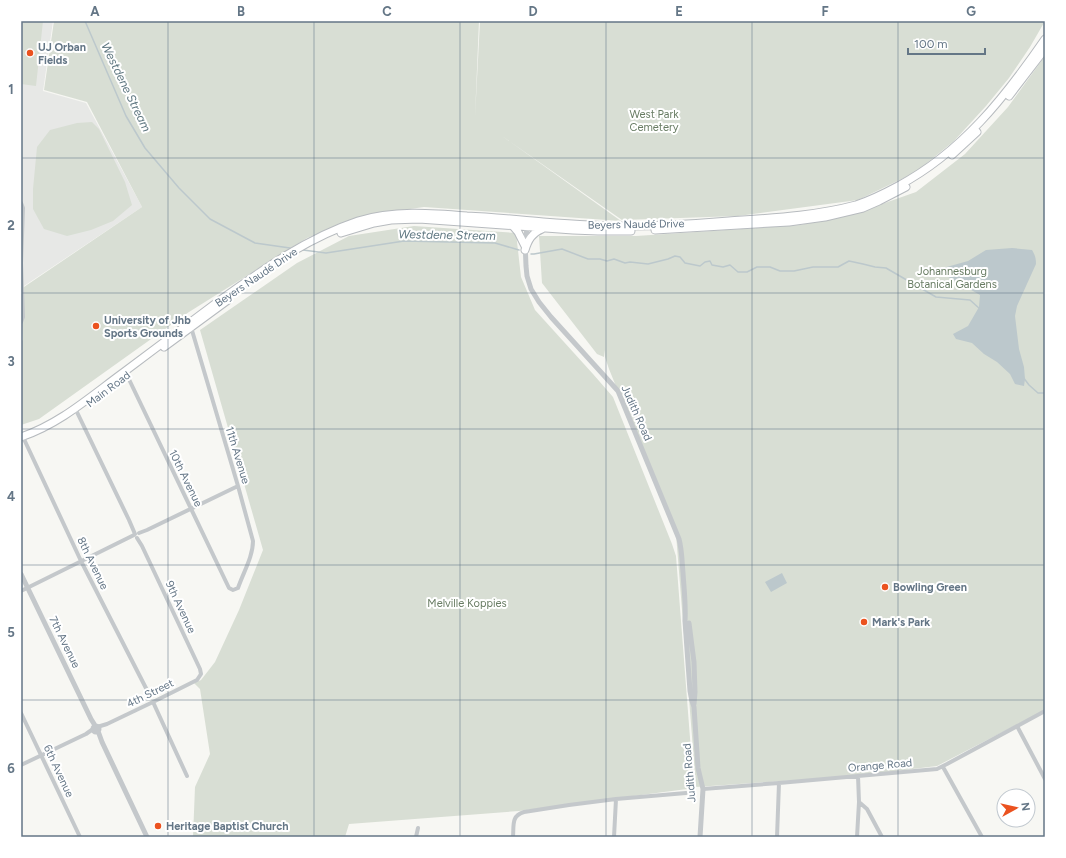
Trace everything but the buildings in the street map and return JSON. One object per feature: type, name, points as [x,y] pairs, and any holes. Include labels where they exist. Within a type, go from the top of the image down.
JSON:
[{"type":"main road","name":"Beyers Naudé Drive","points":[[190,326],[267,267],[291,252],[321,236],[360,220],[385,215],[424,213],[528,224],[629,226],[709,222],[808,214],[860,204],[917,175],[951,150],[987,115],[1016,80],[1045,39]]},
{"type":"main road","name":"Beyers Naudé Drive","points":[[190,326],[270,270],[311,245],[352,229],[383,222],[419,218],[512,225],[528,224],[544,228],[598,231],[697,228],[811,219],[863,208],[920,179],[964,145],[996,112],[1022,81],[1045,49]]},
{"type":"main road","points":[[512,225],[518,232],[525,248]]},
{"type":"main road","points":[[525,248],[533,234],[544,228]]},
{"type":"main road","name":"Main Road","points":[[22,439],[76,410],[190,326]]},
{"type":"street","points":[[21,203],[23,208],[21,263],[22,321]]},
{"type":"street","name":"Judith Road","points":[[528,224],[525,248],[527,276],[531,289],[551,317],[616,388],[679,539],[686,614],[694,661],[694,707],[698,768],[703,789],[700,837]]},
{"type":"street","name":"11th Avenue","points":[[190,326],[253,541],[253,547],[238,588],[234,590]]},
{"type":"street","name":"10th Avenue","points":[[126,373],[229,588],[234,590]]},
{"type":"street","name":"9th Avenue","points":[[76,410],[200,669],[200,676]]},
{"type":"street","name":"8th Avenue","points":[[22,439],[150,696]]},
{"type":"street","points":[[21,591],[238,486]]},
{"type":"street","name":"7th Avenue","points":[[21,574],[147,837]]},
{"type":"street","name":"4th Street","points":[[21,765],[153,702],[197,680],[200,676]]},
{"type":"street","points":[[153,702],[187,776]]},
{"type":"street","name":"Orange Road","points":[[703,789],[937,769],[1045,711]]},
{"type":"street","name":"6th Avenue","points":[[21,712],[80,837]]},
{"type":"street","points":[[1017,726],[1045,779]]},
{"type":"street","points":[[942,767],[982,837]]},
{"type":"street","points":[[857,837],[859,802],[858,776]]},
{"type":"street","points":[[777,837],[780,783]]},
{"type":"street","points":[[513,837],[514,818],[517,814],[524,812],[616,799],[686,793]]},
{"type":"street","points":[[614,837],[616,799]]},
{"type":"street","points":[[859,802],[867,809],[882,837]]},
{"type":"street","points":[[416,837],[418,828]]},
{"type":"shaded area","points":[[21,21],[53,21],[43,91],[86,103],[142,207],[21,288],[23,204],[21,182]]},
{"type":"shaded area","points":[[1012,248],[1032,250],[1036,260],[1036,264],[1017,306],[1015,316],[1019,349],[1024,367],[1024,386],[1015,384],[1010,374],[972,343],[956,339],[953,334],[968,326],[979,307],[980,295],[936,270],[968,261],[986,250]]},
{"type":"shaded area","points":[[782,573],[787,583],[771,592],[765,582]]},
{"type":"green space","name":"UJ Orban Fields","points":[[21,21],[43,21],[36,86],[21,84]]},
{"type":"green space","name":"West Park Cemetery","points":[[54,21],[479,21],[475,117],[480,21],[1045,21],[1030,47],[1009,78],[954,141],[916,172],[858,200],[738,216],[622,220],[502,136],[621,221],[424,207],[368,215],[343,223],[307,238],[189,312],[39,419],[21,425],[21,341],[23,340],[21,289],[142,207],[87,102],[44,90]]},
{"type":"green space","name":"Mark's Park","points":[[1045,56],[1045,710],[937,766],[855,776],[696,787],[676,534],[609,369],[605,357],[605,350],[604,357],[597,354],[542,283],[539,236],[636,236],[800,225],[865,210],[916,192],[965,154],[1008,107]]},
{"type":"green space","points":[[92,122],[99,129],[125,182],[132,205],[113,221],[91,230],[67,236],[44,229],[33,209],[33,189],[37,147],[50,130],[77,123]]},
{"type":"green space","name":"Melville Koppies","points":[[414,226],[516,233],[521,277],[535,310],[613,397],[676,556],[693,777],[687,789],[519,811],[349,824],[345,837],[193,837],[195,787],[210,754],[200,689],[194,683],[201,680],[215,662],[239,610],[263,550],[200,330],[297,263],[349,236]]},
{"type":"waterway","name":"Westdene Stream","points":[[85,21],[126,116],[145,148],[179,188],[210,219],[255,243],[290,248]]},
{"type":"waterway","name":"Westdene Stream","points":[[303,250],[326,253],[404,241],[495,243],[519,250]]},
{"type":"waterway","name":"Westdene Stream","points":[[531,254],[562,249],[588,259],[600,259],[607,261],[614,259],[625,263],[630,262],[648,264],[675,256],[680,257],[685,263],[700,266],[705,262],[710,261],[712,265],[723,267],[730,265],[738,272],[747,272],[757,267],[770,267],[780,271],[794,271],[813,267],[838,267],[849,261],[886,268],[936,297],[970,300],[980,309]]},
{"type":"waterway","name":"Westdene Stream","points":[[1023,377],[1038,393],[1045,393]]},
{"type":"place","name":"UJ Orban Fields","points":[[30,53]]},
{"type":"place","name":"University of Jhb Sports Grounds","points":[[96,326]]},
{"type":"place","name":"Bowling Green","points":[[885,587]]},
{"type":"place","name":"Mark's Park","points":[[864,622]]},
{"type":"place","name":"Heritage Baptist Church","points":[[158,826]]},
{"type":"park label","name":"Johannesburg Botanical Gardens","points":[[952,277]]}]
